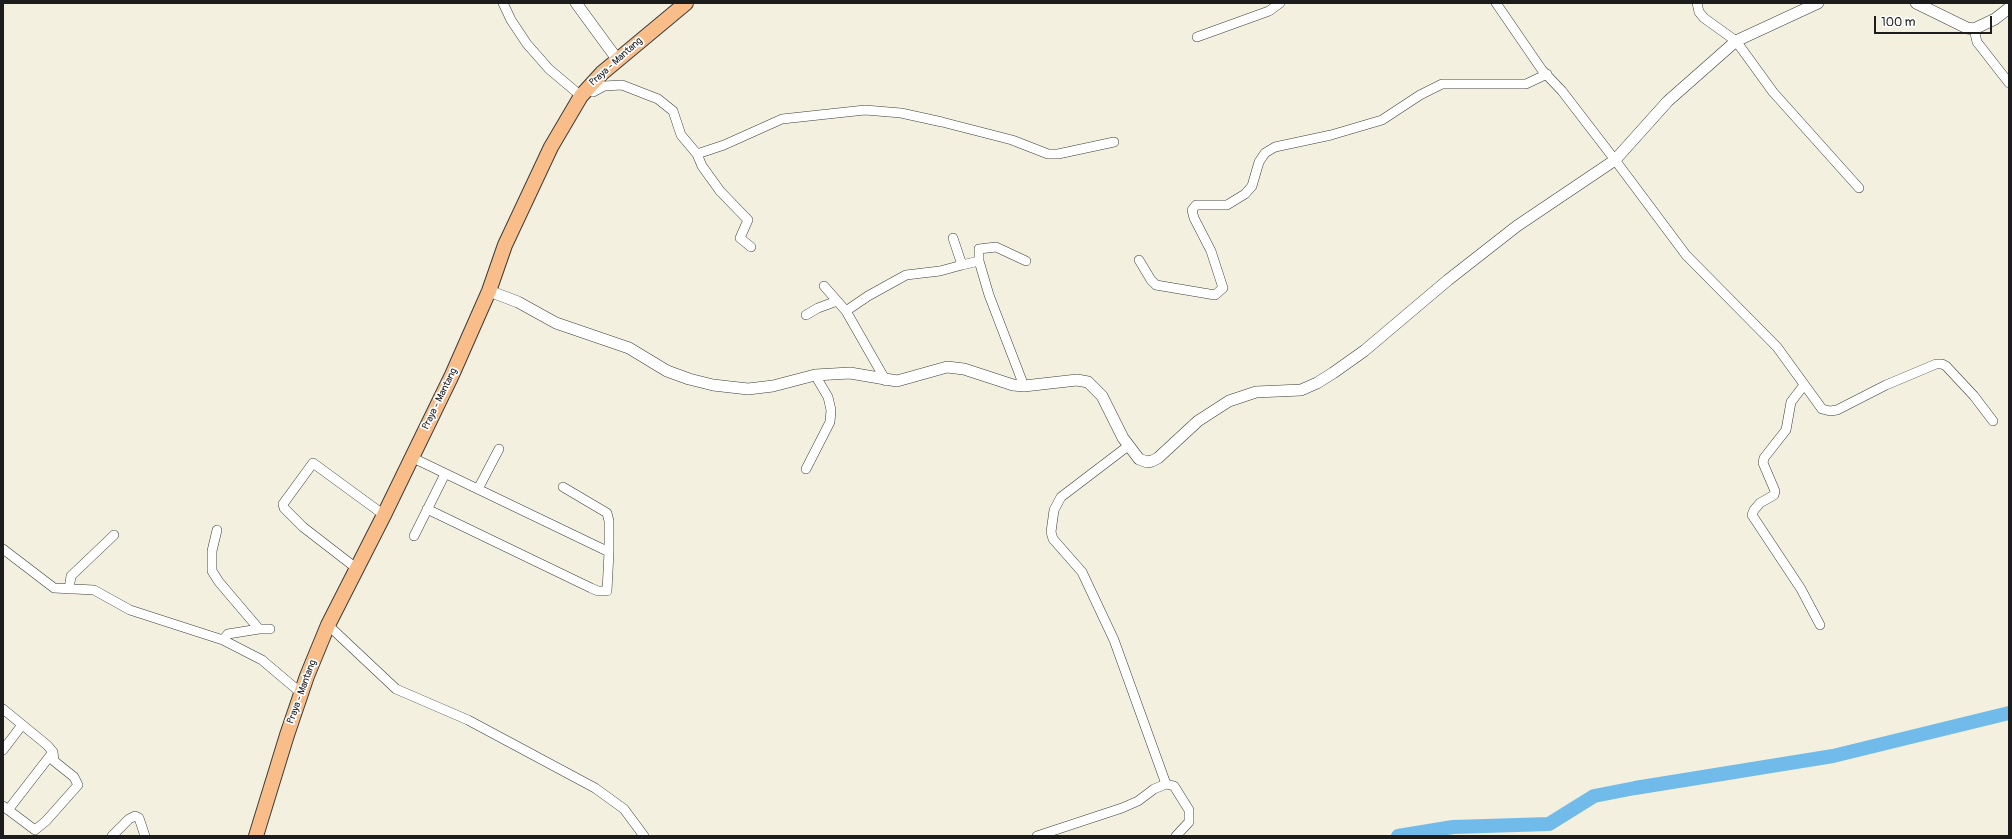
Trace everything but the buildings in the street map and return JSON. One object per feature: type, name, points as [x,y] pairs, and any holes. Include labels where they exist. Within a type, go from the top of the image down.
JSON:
[{"type":"main road","name":"Praya - Mantang","points":[[256,836],[301,693],[328,625],[384,515],[452,375],[489,291],[505,245],[543,162],[584,93],[617,59],[686,3]]},
{"type":"street","points":[[503,3],[511,20],[527,44],[549,69],[584,93],[593,92],[604,86],[622,85],[658,99],[673,111],[681,135],[696,154],[702,166],[720,191],[748,220],[740,238],[750,247]]},
{"type":"street","points":[[576,3],[617,59]]},
{"type":"street","points":[[1197,37],[1269,11],[1280,3]]},
{"type":"street","points":[[1496,3],[1547,74],[1616,160],[1686,256],[1777,347],[1822,409],[1830,411],[1936,364],[1942,364],[1946,366],[1974,396],[1993,421]]},
{"type":"street","points":[[1697,3],[1699,12],[1704,18],[1736,41],[1773,92],[1859,188]]},
{"type":"street","points":[[489,291],[518,302],[556,323],[629,348],[667,371],[689,379],[713,385],[748,389],[773,386],[815,375],[850,373],[886,380],[904,380],[934,369],[947,367],[964,369],[1003,383],[1024,386],[1077,380],[1088,382],[1102,396],[1128,446],[1139,459],[1147,462],[1152,461],[1158,458],[1198,421],[1230,401],[1256,392],[1301,390],[1317,384],[1364,351],[1448,280],[1517,226],[1616,160],[1668,101],[1736,41],[1818,3]]},
{"type":"street","points":[[1916,3],[1967,28],[1974,29],[1996,19],[2009,8]]},
{"type":"street","points":[[1974,29],[1977,42],[2009,83]]},
{"type":"street","points":[[1139,260],[1150,280],[1156,286],[1215,295],[1222,288],[1211,251],[1194,218],[1192,210],[1196,205],[1227,205],[1245,194],[1252,186],[1259,162],[1265,153],[1275,147],[1331,135],[1382,120],[1420,95],[1442,84],[1526,84],[1547,74]]},
{"type":"street","points":[[696,154],[724,145],[782,119],[865,110],[901,113],[942,122],[1005,138],[1048,154],[1064,153],[1114,142]]},
{"type":"street","points":[[953,238],[962,265]]},
{"type":"street","points":[[1024,386],[989,295],[979,261],[979,249],[996,246],[1026,261]]},
{"type":"street","points":[[846,312],[868,296],[906,275],[940,271],[979,261]]},
{"type":"street","points":[[824,286],[846,312],[886,380]]},
{"type":"street","points":[[806,315],[818,308],[837,301]]},
{"type":"street","points":[[806,469],[830,422],[831,410],[828,397],[815,375]]},
{"type":"street","points":[[1804,386],[1791,402],[1786,430],[1764,458],[1763,464],[1775,491],[1774,495],[1760,503],[1754,510],[1752,516],[1800,589],[1820,626]]},
{"type":"street","points":[[1128,446],[1061,497],[1054,510],[1051,532],[1053,539],[1082,572],[1114,640],[1166,784]]},
{"type":"street","points":[[478,489],[499,449]]},
{"type":"street","points":[[412,457],[609,552]]},
{"type":"street","points":[[356,568],[303,527],[284,508],[283,504],[313,463],[384,515]]},
{"type":"street","points":[[414,536],[445,474]]},
{"type":"street","points":[[428,509],[598,591],[607,591],[609,552],[609,520],[607,513],[563,487]]},
{"type":"street","points":[[217,530],[212,551],[212,571],[219,582],[259,629]]},
{"type":"street","points":[[69,589],[71,576],[114,535]]},
{"type":"street","points":[[4,552],[54,588],[94,590],[125,608],[224,640],[262,660],[301,693]]},
{"type":"street","points":[[328,625],[396,689],[468,720],[595,788],[624,809],[644,836]]},
{"type":"street","points":[[224,640],[228,634],[259,629],[270,629]]},
{"type":"street","points":[[3,708],[53,752],[54,760],[78,782],[77,786],[36,830],[6,808],[53,752]]},
{"type":"street","points":[[3,750],[22,725]]},
{"type":"street","points":[[1037,836],[1122,808],[1138,801],[1154,789],[1166,784],[1174,786],[1189,810],[1189,822],[1176,836]]},
{"type":"street","points":[[112,836],[129,819],[135,816],[139,818],[145,836]]},
{"type":"waterway","points":[[1398,836],[1453,827],[1549,824],[1594,796],[1833,756],[2009,713]]}]
